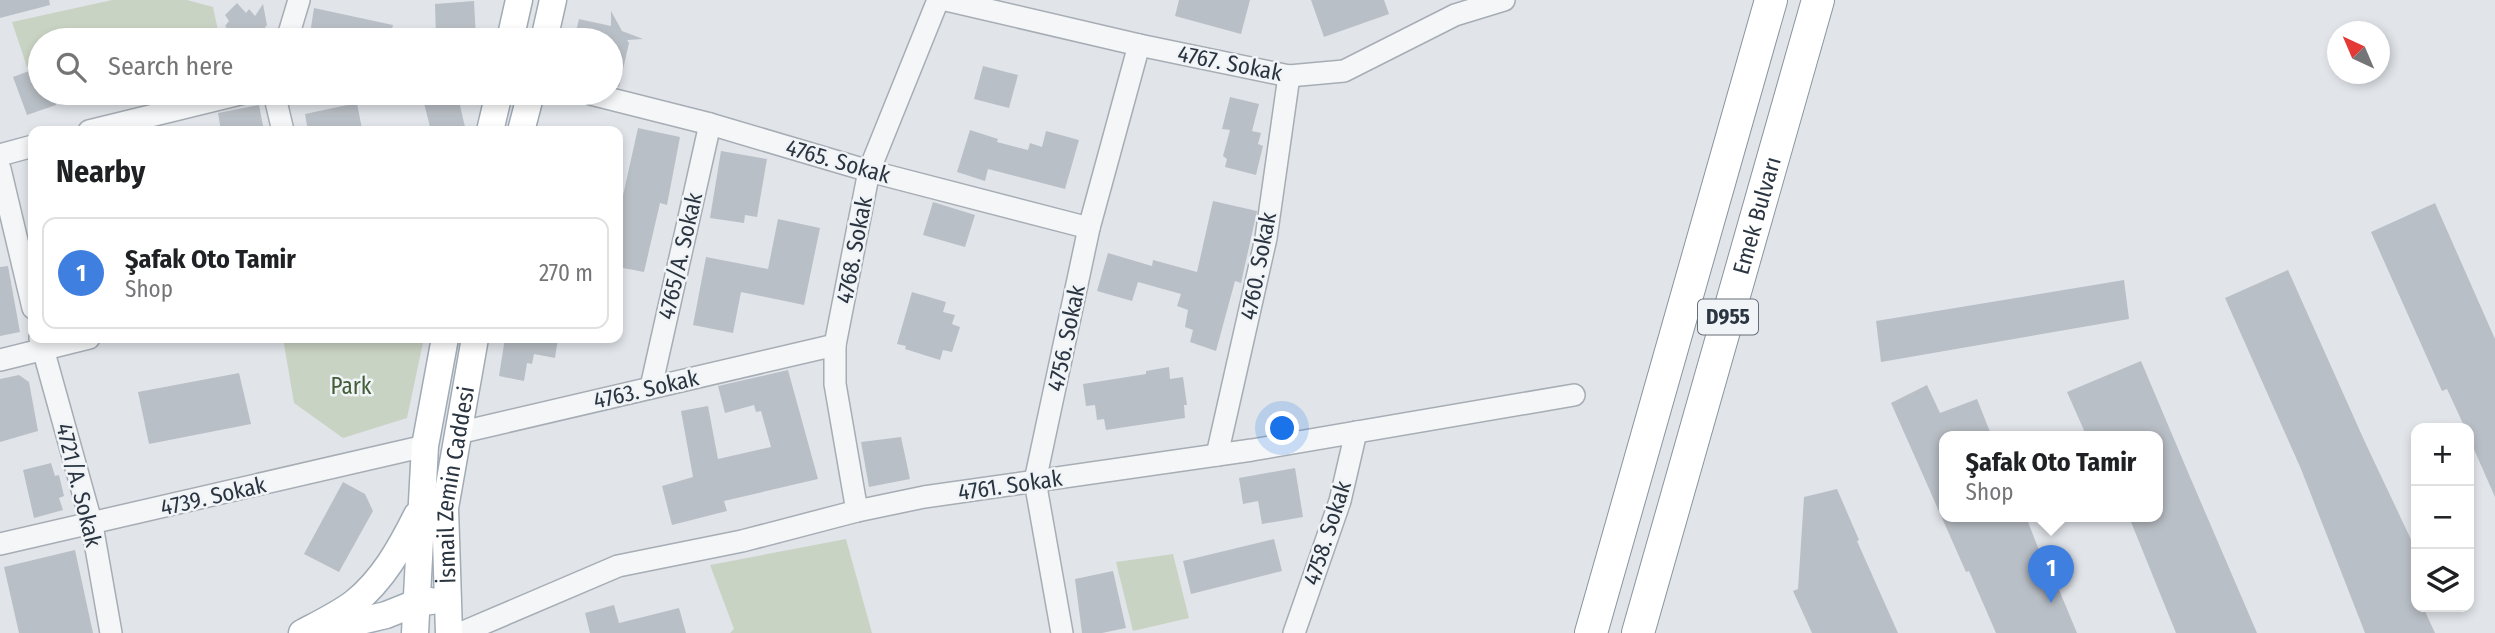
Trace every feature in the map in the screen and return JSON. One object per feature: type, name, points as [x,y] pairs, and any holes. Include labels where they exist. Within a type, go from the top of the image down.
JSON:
[{"type":"highway","name":"Emek Bulvarı","points":[[1591,633],[1771,0]]},
{"type":"highway","name":"Emek Bulvarı","points":[[1637,633],[1818,0]]},
{"type":"main road","points":[[513,28],[519,0]]},
{"type":"main road","points":[[546,28],[552,0]]},
{"type":"main road","points":[[491,126],[496,105]]},
{"type":"main road","points":[[522,126],[528,105]]},
{"type":"main road","name":"İsmail Zemin Caddesi","points":[[415,633],[425,446],[443,343]]},
{"type":"main road","name":"İsmail Zemin Caddesi","points":[[449,633],[445,509],[474,343]]},
{"type":"main road","points":[[302,633],[354,602],[376,581],[400,550],[422,504]]},
{"type":"main road","points":[[311,633],[386,615],[416,603],[447,598]]},
{"type":"street","points":[[290,28],[299,0]]},
{"type":"street","name":"4768. Sokak","points":[[857,511],[835,384],[835,345],[869,171],[938,0]]},
{"type":"street","name":"4767. Sokak","points":[[946,0],[1139,46],[1289,76],[1344,71],[1457,7],[1504,0]]},
{"type":"street","name":"4756. Sokak","points":[[1062,633],[1035,481],[1089,228],[1139,46]]},
{"type":"street","name":"4760. Sokak","points":[[1217,454],[1266,238],[1289,76]]},
{"type":"street","name":"4765. Sokak","points":[[623,102],[710,124],[869,171],[1089,228]]},
{"type":"street","points":[[109,126],[195,105]]},
{"type":"street","points":[[277,105],[282,126]]},
{"type":"street","name":"4765/A. Sokak","points":[[651,387],[710,124]]},
{"type":"street","points":[[0,155],[28,147]]},
{"type":"street","points":[[0,169],[28,288]]},
{"type":"street","points":[[0,360],[42,344]]},
{"type":"street","name":"4721/A. Sokak","points":[[42,344],[92,525],[111,633]]},
{"type":"street","name":"4763. Sokak","points":[[458,433],[835,345]]},
{"type":"street","name":"4761. Sokak","points":[[461,633],[618,566],[742,541],[857,511],[924,497],[1217,454],[1574,395]]},
{"type":"street","name":"4758. Sokak","points":[[1294,633],[1340,501],[1356,432]]},
{"type":"street","name":"4739. Sokak","points":[[0,544],[92,525],[425,446]]},
{"type":"green space","points":[[112,0],[187,0],[213,7],[217,28],[28,28],[27,67],[12,22]]},
{"type":"green space","name":"Park","points":[[284,343],[423,343],[407,418],[343,438],[294,403]]},
{"type":"green space","points":[[846,539],[872,633],[730,633],[734,629],[710,565]]},
{"type":"green space","points":[[1173,554],[1189,618],[1133,631],[1116,562]]},
{"type":"building","points":[[0,0],[49,0],[50,5],[0,18]]},
{"type":"building","points":[[1179,0],[1250,0],[1241,34],[1175,16]]},
{"type":"building","points":[[1311,0],[1384,0],[1389,14],[1324,37]]},
{"type":"building","points":[[474,1],[475,28],[436,28],[435,4]]},
{"type":"building","points":[[237,3],[246,13],[249,9],[255,16],[263,4],[267,25],[265,28],[227,28],[225,26],[229,21],[225,15]]},
{"type":"building","points":[[314,8],[393,25],[392,28],[311,28]]},
{"type":"building","points":[[611,11],[620,28],[577,28],[579,19],[611,26]]},
{"type":"building","points":[[623,31],[643,39],[627,40],[629,43],[623,69]]},
{"type":"building","points":[[983,66],[1018,75],[1009,108],[974,99]]},
{"type":"building","points":[[28,71],[28,105],[56,105],[27,115],[13,77]]},
{"type":"building","points":[[1230,97],[1259,104],[1252,131],[1261,133],[1258,144],[1263,146],[1256,175],[1225,167],[1227,159],[1223,156],[1230,130],[1222,129]]},
{"type":"building","points":[[259,105],[263,126],[220,126],[218,113]]},
{"type":"building","points":[[357,105],[361,126],[307,126],[305,114]]},
{"type":"building","points":[[424,105],[460,105],[465,126],[430,126]]},
{"type":"building","points":[[638,128],[680,137],[667,205],[660,203],[644,272],[623,268],[623,196]]},
{"type":"building","points":[[970,130],[998,139],[997,142],[1028,150],[1030,143],[1042,147],[1046,131],[1079,140],[1065,189],[988,169],[985,181],[957,172]]},
{"type":"building","points":[[721,151],[767,159],[757,217],[745,215],[744,223],[710,218]]},
{"type":"building","points":[[1213,201],[1257,211],[1241,283],[1235,281],[1216,351],[1190,342],[1193,330],[1185,327],[1188,310],[1177,306],[1181,294],[1138,282],[1132,301],[1097,291],[1108,253],[1152,266],[1153,260],[1197,272]]},
{"type":"building","points":[[933,202],[975,215],[965,247],[923,235]]},
{"type":"building","points":[[2435,203],[2495,339],[2495,497],[2474,449],[2474,423],[2463,423],[2447,389],[2442,391],[2371,232]]},
{"type":"building","points":[[778,219],[820,228],[804,305],[741,292],[733,333],[693,325],[706,257],[768,269]]},
{"type":"building","points":[[8,266],[20,332],[0,336],[0,267]]},
{"type":"building","points":[[2288,270],[2411,539],[2411,612],[2425,612],[2435,633],[2365,633],[2301,469],[2225,298]]},
{"type":"building","points":[[2124,280],[2129,319],[1881,362],[1876,321]]},
{"type":"building","points":[[912,292],[946,302],[943,312],[955,315],[952,324],[960,327],[952,352],[943,350],[940,360],[897,344]]},
{"type":"building","points":[[504,343],[557,343],[555,358],[534,354],[532,364],[527,363],[524,381],[499,376]]},
{"type":"building","points":[[2141,361],[2257,633],[2176,633],[2131,522],[2163,522],[2163,431],[2084,431],[2067,392]]},
{"type":"building","points":[[1169,367],[1170,379],[1183,377],[1187,405],[1184,405],[1185,418],[1106,430],[1104,419],[1097,420],[1095,405],[1086,406],[1083,384],[1146,374],[1146,371]]},
{"type":"building","points":[[788,370],[818,479],[724,501],[727,511],[672,525],[662,486],[693,477],[681,411],[708,406],[718,459],[771,447],[761,411],[756,412],[754,405],[725,413],[718,386]]},
{"type":"building","points":[[239,373],[251,424],[149,444],[138,392]]},
{"type":"building","points":[[19,375],[29,382],[38,431],[0,442],[0,379]]},
{"type":"building","points":[[1927,385],[1940,413],[1977,399],[1990,431],[1939,431],[1939,511],[1891,403]]},
{"type":"building","points":[[901,437],[910,479],[869,487],[861,442]]},
{"type":"building","points":[[51,463],[55,476],[59,475],[64,496],[59,498],[63,510],[34,518],[23,470]]},
{"type":"building","points":[[1295,468],[1303,517],[1262,524],[1258,501],[1243,504],[1239,478]]},
{"type":"building","points":[[343,482],[365,494],[373,511],[339,572],[304,554]]},
{"type":"building","points":[[1837,489],[1898,633],[1812,633],[1793,591],[1798,589],[1804,497]]},
{"type":"building","points":[[1944,522],[2028,522],[2077,633],[1996,633],[1969,571],[1966,572]]},
{"type":"building","points":[[1274,539],[1282,571],[1191,594],[1183,561]]},
{"type":"building","points":[[75,550],[93,633],[19,633],[4,567]]},
{"type":"building","points":[[1113,571],[1126,628],[1102,633],[1082,633],[1075,579]]},
{"type":"building","points":[[614,605],[619,623],[679,608],[686,633],[590,633],[585,613]]},
{"type":"place","name":"Şafak Oto Tamir","points":[[2051,603]]}]
